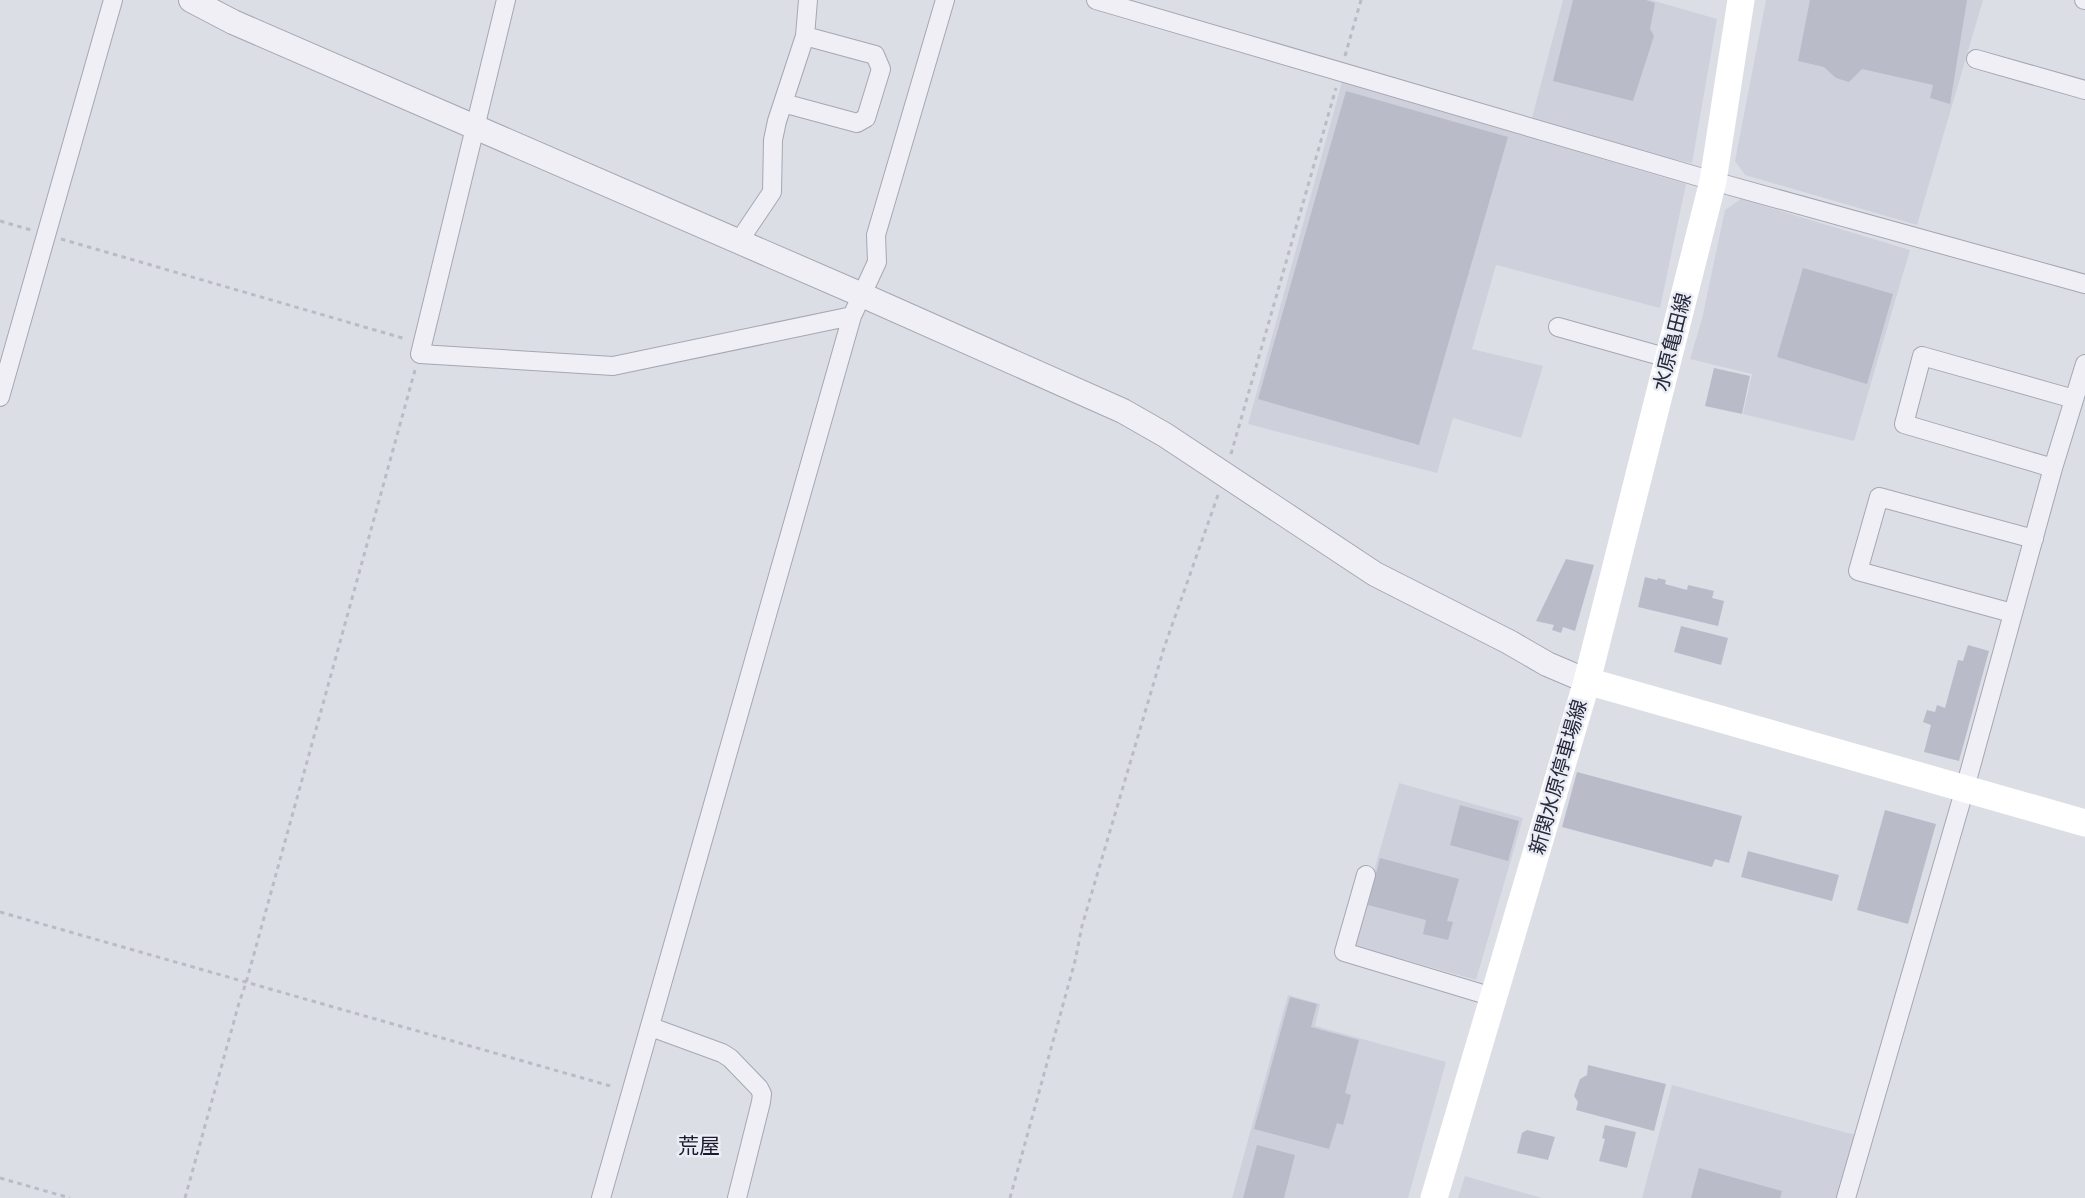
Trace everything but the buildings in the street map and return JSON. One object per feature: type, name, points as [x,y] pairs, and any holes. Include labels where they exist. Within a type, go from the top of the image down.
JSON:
[{"type":"main road","name":"水原亀田線","points":[[1587,681],[1713,181],[1742,0]]},
{"type":"main road","name":"新関水原停車場線","points":[[1434,1198],[1587,681],[2085,823]]},
{"type":"street","points":[[0,397],[113,0]]},
{"type":"street","points":[[191,0],[233,22],[739,241],[1123,411],[1165,435],[1224,476],[1375,573],[1547,664],[1587,681]]},
{"type":"street","points":[[506,0],[421,349],[613,366],[852,316]]},
{"type":"street","points":[[739,241],[772,192],[773,140],[805,36],[808,0]]},
{"type":"street","points":[[601,1198],[852,316],[877,262],[876,235],[945,0]]},
{"type":"street","points":[[1096,0],[1713,181],[2085,284]]},
{"type":"street","points":[[783,103],[857,123],[866,118],[881,69],[875,55],[805,36]]},
{"type":"street","points":[[1976,59],[2085,90]]},
{"type":"street","points":[[1558,327],[1668,358]]},
{"type":"street","points":[[2053,468],[1904,424],[1922,356],[2074,399]]},
{"type":"street","points":[[1846,1198],[1965,788],[2053,468],[2085,364]]},
{"type":"street","points":[[2012,613],[1858,571],[1879,497],[2034,539]]},
{"type":"street","points":[[1366,875],[1344,952],[1493,998]]},
{"type":"street","points":[[651,1027],[722,1053],[730,1058],[759,1088],[762,1094],[761,1102],[737,1198]]},
{"type":"path","points":[[1010,1198],[1075,961],[1082,926],[1164,648],[1224,476],[1361,0]]},
{"type":"path","points":[[0,221],[421,349],[185,1198]]},
{"type":"path","points":[[0,912],[630,1091]]},
{"type":"path","points":[[0,1178],[70,1198]]},
{"type":"shaded area","points":[[1563,0],[1651,0],[1717,19],[1692,163],[1653,155],[1532,118]]},
{"type":"shaded area","points":[[1766,0],[1983,0],[1917,225],[1745,175],[1735,161]]},
{"type":"shaded area","points":[[1342,82],[1686,184],[1660,308],[1496,265],[1472,349],[1543,366],[1521,438],[1453,418],[1437,473],[1248,424]]},
{"type":"shaded area","points":[[1741,199],[1910,250],[1854,441],[1743,414],[1752,374],[1690,359],[1702,319],[1725,210]]},
{"type":"shaded area","points":[[1399,783],[1523,818],[1476,980],[1353,945]]},
{"type":"shaded area","points":[[1288,995],[1320,1004],[1315,1026],[1446,1062],[1408,1198],[1232,1198]]},
{"type":"shaded area","points":[[1672,1085],[1859,1136],[1841,1198],[1642,1198]]},
{"type":"shaded area","points":[[1465,1176],[1542,1198],[1458,1198]]},
{"type":"district","name":"荒屋","points":[[699,1145]]}]
